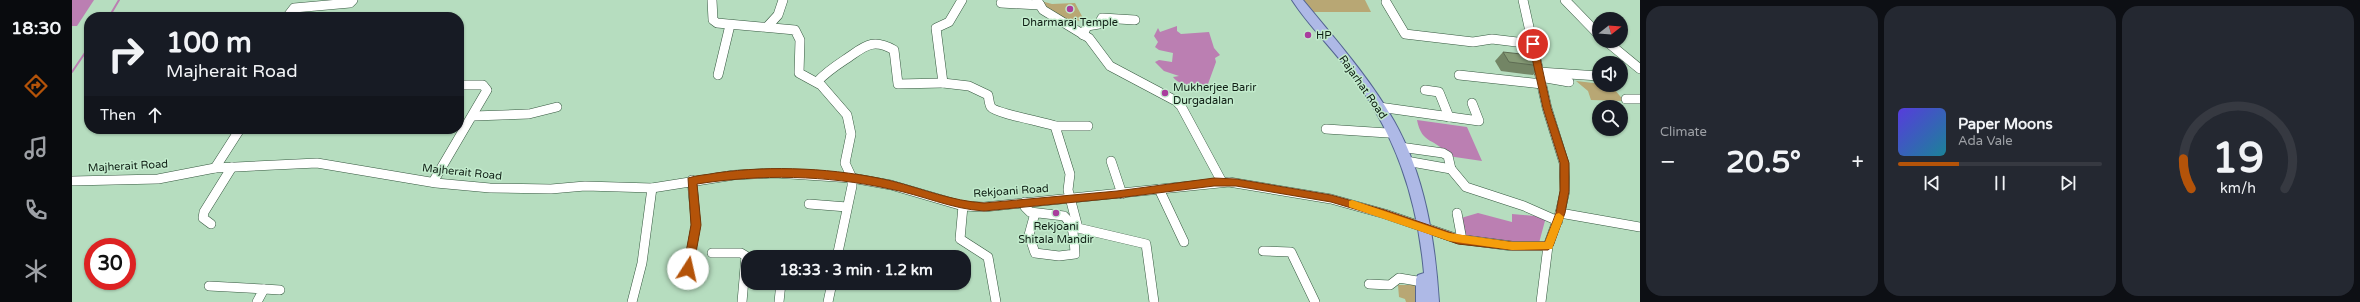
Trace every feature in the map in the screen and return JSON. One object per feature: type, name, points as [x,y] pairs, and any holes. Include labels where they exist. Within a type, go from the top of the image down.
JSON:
[{"type":"main road","name":"Rajarhat Road","points":[[1292,0],[1355,80],[1388,133],[1403,169],[1421,227],[1423,302]]},
{"type":"main road","name":"Rajarhat Road","points":[[1297,0],[1379,107],[1400,147],[1406,161],[1421,227],[1432,302]]},
{"type":"street","points":[[291,12],[294,8],[350,3],[353,0]]},
{"type":"street","points":[[712,0],[713,20],[718,23],[787,28],[798,34],[801,45],[799,73],[805,78],[817,82],[847,115],[851,134],[845,163],[852,178],[838,250]]},
{"type":"street","points":[[767,27],[778,15],[782,0]]},
{"type":"street","points":[[943,83],[936,28],[949,22],[962,0]]},
{"type":"street","points":[[1523,0],[1540,78],[1564,163],[1565,191],[1559,217],[1548,246],[1541,302]]},
{"type":"street","points":[[1564,0],[1592,28]]},
{"type":"street","points":[[1386,2],[1405,34],[1473,42],[1492,39],[1533,44]]},
{"type":"street","points":[[1001,3],[1038,3],[1093,43],[1110,66],[1169,97],[1181,106],[1222,182]]},
{"type":"street","points":[[1083,35],[1087,26],[1099,24],[1102,18],[1135,20]]},
{"type":"street","points":[[718,75],[730,25]]},
{"type":"street","points":[[817,82],[832,66],[846,60],[858,49],[868,45],[883,46],[894,50],[898,84],[943,83],[977,88],[988,95],[991,107],[998,112],[1034,119],[1054,126],[1088,126]]},
{"type":"street","points":[[1614,48],[1640,69]]},
{"type":"street","points":[[1458,76],[1540,78],[1592,76]]},
{"type":"street","points":[[1540,78],[1569,82]]},
{"type":"street","points":[[464,85],[486,87],[487,90],[464,131]]},
{"type":"street","points":[[1425,90],[1440,92],[1449,116]]},
{"type":"street","points":[[1626,99],[1640,99]]},
{"type":"street","points":[[1379,107],[1479,120],[1472,103]]},
{"type":"street","points":[[473,116],[529,114],[557,107]]},
{"type":"street","points":[[1054,126],[1070,174],[1068,190],[1069,199],[1078,228],[1146,244],[1154,302]]},
{"type":"street","points":[[1326,129],[1388,133]]},
{"type":"street","points":[[215,168],[237,134]]},
{"type":"street","points":[[433,182],[462,134]]},
{"type":"street","points":[[1400,147],[1443,152],[1448,156],[1451,169],[1456,174],[1460,182],[1466,187],[1559,217],[1637,227],[1640,236]]},
{"type":"street","points":[[1406,161],[1451,169]]},
{"type":"street","points":[[1111,162],[1122,194]]},
{"type":"street","name":"Majherait Road","points":[[72,181],[158,179],[215,168],[323,163],[433,182],[497,188],[551,189],[585,186],[652,188],[734,174],[775,173],[852,178]]},
{"type":"street","points":[[210,224],[203,218],[204,212],[232,167]]},
{"type":"street","name":"Rekjoani Road","points":[[852,178],[892,185],[962,206],[984,207],[1122,194],[1222,182],[1236,182],[1331,198],[1462,240],[1512,246],[1548,246]]},
{"type":"street","points":[[685,284],[696,225],[692,180]]},
{"type":"street","points":[[632,302],[642,263],[652,188]]},
{"type":"street","points":[[1159,189],[1184,242]]},
{"type":"street","points":[[1025,202],[1025,207],[1030,212],[1064,216],[1068,218],[1071,223],[1075,254],[1059,256],[1035,253],[1029,235],[1036,213]]},
{"type":"street","points":[[809,204],[847,207]]},
{"type":"street","points":[[962,206],[960,239],[988,257],[996,302]]},
{"type":"street","points":[[1457,213],[1462,240]]},
{"type":"street","points":[[1263,251],[1291,252],[1315,302]]},
{"type":"street","points":[[712,253],[741,253],[746,256],[742,302]]},
{"type":"street","points":[[1369,284],[1372,282],[1390,285],[1399,278],[1423,282]]},
{"type":"street","points":[[209,286],[280,290]]},
{"type":"street","points":[[257,302],[264,289]]},
{"type":"street","points":[[779,302],[780,290]]},
{"type":"street","points":[[828,302],[831,290]]},
{"type":"shaded area","points":[[72,0],[94,0],[86,12],[84,12],[84,15],[77,26],[72,26]]},
{"type":"shaded area","points":[[1037,0],[1052,4],[1075,3],[1084,20],[1075,21],[1071,28]]},
{"type":"shaded area","points":[[1298,0],[1365,0],[1371,12],[1308,12]]},
{"type":"shaded area","points":[[1177,26],[1177,31],[1181,34],[1209,32],[1214,48],[1220,55],[1215,58],[1216,62],[1208,84],[1194,86],[1180,83],[1173,77],[1179,76],[1164,71],[1155,62],[1159,60],[1172,62],[1173,53],[1159,50],[1155,47],[1158,42],[1154,36],[1158,28],[1160,32]]},
{"type":"shaded area","points":[[1576,81],[1592,83],[1592,92],[1617,92],[1623,100],[1591,100],[1588,91]]},
{"type":"shaded area","points":[[1417,120],[1467,127],[1482,161],[1448,156],[1439,146],[1422,134]]},
{"type":"shaded area","points":[[1478,213],[1512,222],[1512,214],[1546,217],[1539,243],[1531,245],[1465,238],[1461,218]]},
{"type":"shaded area","points":[[1398,285],[1419,285],[1419,302],[1406,302],[1405,299],[1399,297]]},
{"type":"building","points":[[1503,52],[1539,56],[1541,66],[1509,62]]},
{"type":"waterway","points":[[112,12],[119,0]]},
{"type":"waterway","points":[[72,72],[84,54]]},
{"type":"slow traffic","points":[[1352,204],[1449,237],[1512,246],[1548,246],[1559,217]]},
{"type":"place","name":"Dharmaraj Temple","points":[[1070,9]]},
{"type":"place","name":"HP","points":[[1308,35]]},
{"type":"place","name":"Mukherjee Barir Durgadalan","points":[[1165,93]]},
{"type":"place","name":"Rekjoani Shitala Mandir","points":[[1056,213]]},
{"type":"route","points":[[688,269],[696,225],[692,180],[734,174],[775,173],[825,175],[852,178],[892,185],[962,206],[971,207],[1013,205],[1025,202],[1117,194],[1214,182],[1236,182],[1305,195],[1331,198],[1385,214],[1458,239],[1512,246],[1548,246],[1560,213],[1565,191],[1564,163],[1547,108],[1533,44]]}]
